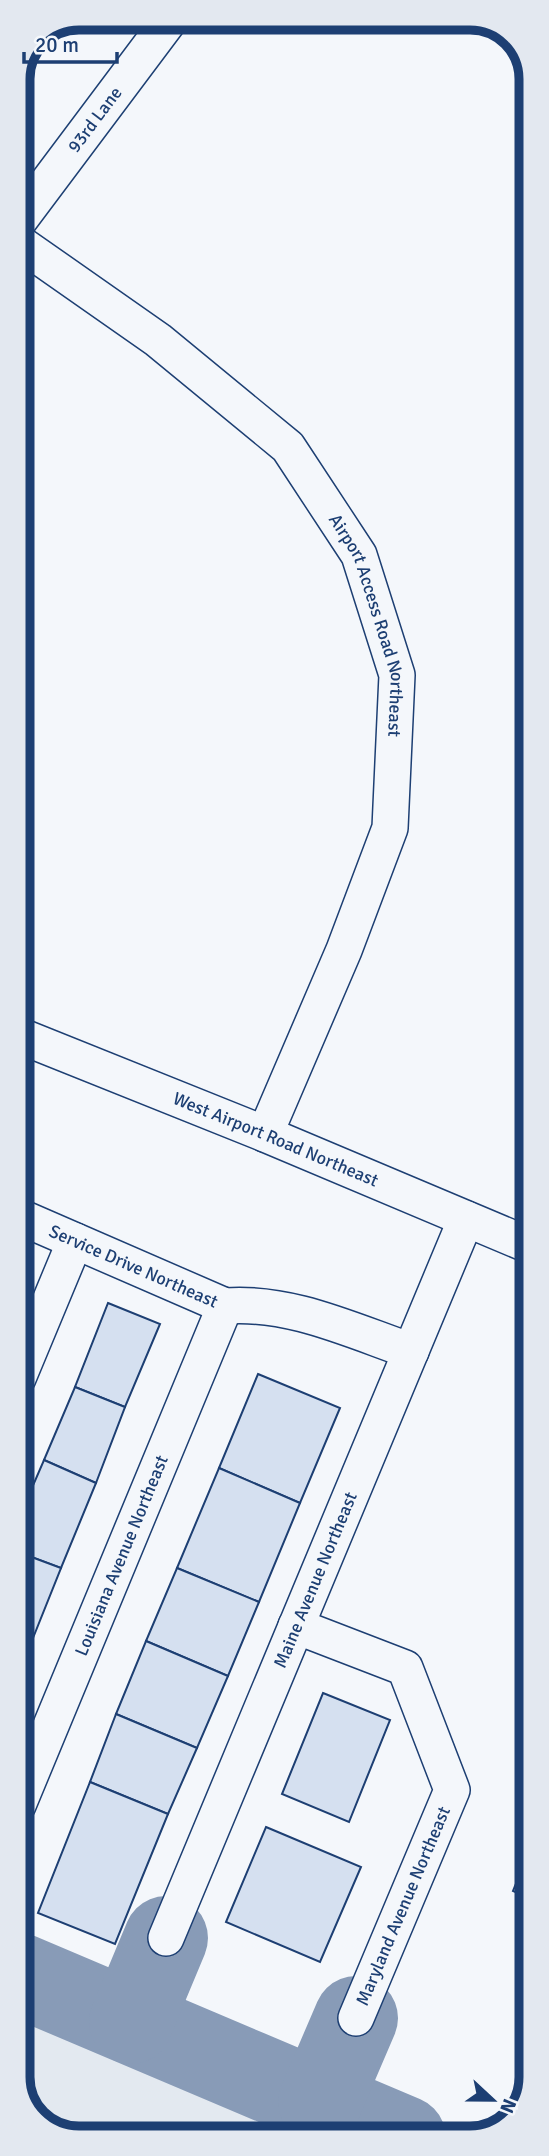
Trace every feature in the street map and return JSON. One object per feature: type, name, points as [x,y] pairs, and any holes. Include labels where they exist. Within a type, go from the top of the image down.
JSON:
[{"type":"street","name":"93rd Lane","points":[[30,206],[162,30]]},
{"type":"street","name":"Airport Access Road Northeast","points":[[30,250],[158,340],[288,447],[359,555],[397,675],[390,828],[344,950],[265,1134]]},
{"type":"street","name":"West Airport Road Northeast","points":[[30,1040],[265,1134],[519,1241]]},
{"type":"street","name":"Maine Avenue Northeast","points":[[166,1938],[466,1219]]},
{"type":"street","name":"Service Drive Northeast","points":[[30,1221],[225,1307],[256,1304],[295,1311],[411,1352]]},
{"type":"street","points":[[30,1349],[75,1241]]},
{"type":"street","name":"Louisiana Avenue Northeast","points":[[30,1776],[225,1307]]},
{"type":"street","name":"Maryland Avenue Northeast","points":[[296,1626],[405,1668],[452,1790],[356,2018]]},
{"type":"shaded area","points":[[30,2024],[62,2026],[295,2126],[75,2126],[60,2123],[46,2114],[32,2093]]},
{"type":"building","points":[[108,1303],[160,1324],[125,1407],[75,1387]]},
{"type":"building","points":[[258,1374],[340,1408],[300,1503],[219,1468]]},
{"type":"building","points":[[75,1387],[125,1407],[96,1483],[44,1460]]},
{"type":"building","points":[[44,1460],[96,1483],[61,1568],[30,1556],[30,1492]]},
{"type":"building","points":[[219,1468],[300,1503],[259,1602],[177,1568]]},
{"type":"building","points":[[30,1556],[61,1568],[30,1643]]},
{"type":"building","points":[[177,1568],[259,1602],[228,1676],[146,1641]]},
{"type":"building","points":[[146,1641],[228,1676],[197,1748],[116,1714]]},
{"type":"building","points":[[323,1693],[390,1720],[349,1822],[282,1794]]},
{"type":"building","points":[[116,1714],[197,1748],[168,1814],[90,1782]]},
{"type":"building","points":[[90,1782],[168,1814],[115,1944],[38,1913]]},
{"type":"building","points":[[266,1827],[361,1867],[320,1962],[226,1922]]},
{"type":"building","points":[[519,1876],[519,1894],[513,1891]]},
{"type":"taxiway","points":[[131,2022],[166,1938]]},
{"type":"taxiway","points":[[30,1980],[376,2126]]},
{"type":"taxiway","points":[[320,2102],[356,2018]]}]
